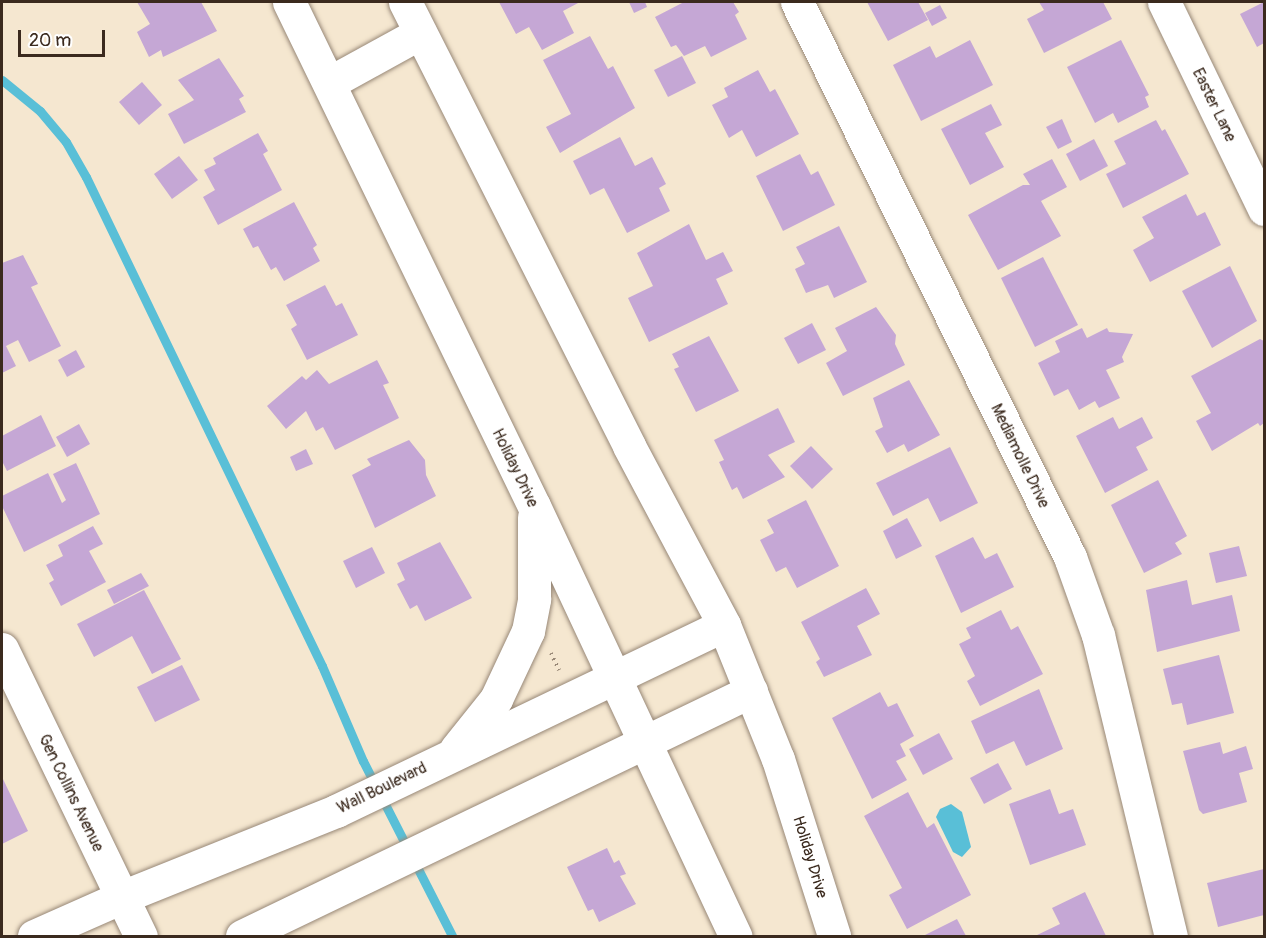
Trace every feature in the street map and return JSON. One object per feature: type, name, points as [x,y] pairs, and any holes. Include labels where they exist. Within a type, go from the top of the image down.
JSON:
[{"type":"street","name":"Holiday Drive","points":[[289,2],[534,506],[611,678],[735,936]]},
{"type":"street","name":"Holiday Drive","points":[[405,2],[629,446],[724,625],[808,846],[834,936]]},
{"type":"street","name":"Mediamolle Drive","points":[[796,2],[1070,557],[1098,635],[1171,936]]},
{"type":"street","name":"Easter Lane","points":[[1164,2],[1264,209]]},
{"type":"street","points":[[328,83],[420,33]]},
{"type":"street","points":[[452,755],[496,699],[528,631],[534,599],[534,506]]},
{"type":"street","name":"Wall Boulevard","points":[[34,936],[122,897],[336,811],[724,625]]},
{"type":"street","name":"Gen Collins Avenue","points":[[2,649],[141,936]]},
{"type":"street","points":[[242,936],[366,873],[751,691]]},
{"type":"water","points":[[951,804],[962,812],[971,847],[962,857],[953,852],[936,817],[940,809]]},
{"type":"building","points":[[137,2],[201,2],[217,31],[163,57],[161,50],[149,57],[137,32],[150,24]]},
{"type":"building","points":[[499,2],[580,2],[563,11],[574,33],[542,50],[529,27],[516,34]]},
{"type":"building","points":[[629,2],[645,2],[647,7],[634,13]]},
{"type":"building","points":[[684,2],[733,2],[739,12],[735,15],[747,39],[711,57],[705,46],[684,56],[676,45],[671,47],[655,17]]},
{"type":"building","points":[[867,2],[918,2],[928,20],[888,41]]},
{"type":"building","points":[[1039,2],[1103,2],[1112,19],[1044,53],[1027,19],[1044,10]]},
{"type":"building","points":[[1264,2],[1264,43],[1257,47],[1240,14]]},
{"type":"building","points":[[940,5],[947,18],[932,26],[925,13]]},
{"type":"building","points":[[590,36],[608,69],[613,66],[635,108],[560,153],[546,127],[571,114],[543,60]]},
{"type":"building","points":[[970,40],[993,85],[921,121],[893,65],[930,46],[936,58]]},
{"type":"building","points":[[1121,40],[1149,95],[1145,97],[1149,107],[1118,123],[1113,113],[1095,123],[1067,67]]},
{"type":"building","points":[[682,56],[696,83],[668,97],[654,70]]},
{"type":"building","points":[[219,58],[244,96],[239,99],[246,112],[184,144],[168,114],[194,100],[178,80]]},
{"type":"building","points":[[758,70],[770,92],[775,89],[799,134],[756,157],[742,130],[729,138],[712,105],[728,97],[724,88]]},
{"type":"building","points":[[142,82],[162,105],[139,125],[119,102]]},
{"type":"building","points":[[991,104],[1002,125],[985,133],[1004,167],[970,185],[941,129]]},
{"type":"building","points":[[1062,119],[1072,142],[1058,149],[1046,127]]},
{"type":"building","points":[[1156,120],[1162,131],[1165,129],[1189,174],[1123,208],[1106,174],[1126,164],[1114,141]]},
{"type":"building","points":[[258,133],[268,151],[263,154],[282,190],[218,225],[203,197],[215,190],[204,170],[216,164],[213,158]]},
{"type":"building","points":[[620,137],[635,166],[652,157],[666,184],[659,188],[670,211],[627,233],[604,188],[590,195],[573,161]]},
{"type":"building","points":[[1094,139],[1108,166],[1080,181],[1066,154]]},
{"type":"building","points":[[800,154],[811,175],[818,171],[835,205],[783,231],[756,176]]},
{"type":"building","points":[[179,156],[198,180],[172,199],[154,174]]},
{"type":"building","points":[[1052,159],[1067,187],[1041,201],[1061,236],[998,270],[968,215],[1023,185],[1030,185],[1023,174]]},
{"type":"building","points":[[1186,194],[1197,216],[1205,212],[1221,245],[1150,282],[1133,250],[1154,238],[1142,217]]},
{"type":"building","points":[[294,202],[317,245],[313,248],[320,261],[284,281],[276,267],[271,270],[258,246],[253,248],[243,229]]},
{"type":"building","points":[[689,224],[706,260],[723,252],[733,271],[716,279],[728,304],[649,342],[628,298],[653,286],[637,253]]},
{"type":"building","points":[[839,226],[867,282],[834,298],[828,285],[806,293],[795,269],[805,264],[796,247]]},
{"type":"building","points":[[23,255],[38,284],[31,287],[61,346],[29,362],[18,340],[6,346],[16,366],[2,373],[2,263]]},
{"type":"building","points":[[1043,257],[1078,325],[1035,347],[1001,278]]},
{"type":"building","points":[[1230,266],[1257,321],[1212,348],[1182,291]]},
{"type":"building","points":[[325,285],[336,306],[342,303],[358,335],[307,360],[291,329],[297,325],[286,305]]},
{"type":"building","points":[[876,307],[896,335],[895,344],[905,365],[843,396],[826,363],[847,351],[835,328]]},
{"type":"building","points":[[812,323],[826,350],[798,364],[784,338]]},
{"type":"building","points":[[1082,328],[1087,338],[1107,328],[1109,332],[1133,334],[1122,357],[1124,362],[1106,370],[1120,398],[1099,408],[1095,401],[1079,410],[1068,389],[1054,396],[1038,363],[1060,352],[1055,341]]},
{"type":"building","points":[[709,336],[739,391],[696,412],[674,369],[679,367],[672,354]]},
{"type":"building","points":[[1260,339],[1264,341],[1264,423],[1260,426],[1258,423],[1212,451],[1196,421],[1211,413],[1191,376]]},
{"type":"building","points":[[76,350],[85,367],[67,377],[58,360]]},
{"type":"building","points":[[377,360],[389,383],[383,385],[399,418],[335,450],[323,427],[316,431],[306,411],[286,429],[267,406],[302,376],[306,380],[317,370],[329,384]]},
{"type":"building","points":[[909,380],[940,435],[908,452],[904,444],[887,453],[875,431],[883,427],[873,398]]},
{"type":"building","points":[[778,408],[795,442],[768,455],[785,477],[743,499],[737,487],[732,490],[719,462],[724,460],[714,440]]},
{"type":"building","points":[[41,415],[56,446],[7,471],[2,461],[2,436]]},
{"type":"building","points":[[1113,417],[1119,429],[1142,417],[1153,438],[1136,447],[1148,470],[1105,493],[1076,436]]},
{"type":"building","points":[[79,424],[90,444],[67,457],[56,437]]},
{"type":"building","points":[[409,440],[425,460],[426,475],[436,496],[375,528],[352,475],[371,465],[367,459]]},
{"type":"building","points":[[811,446],[833,469],[812,489],[790,466]]},
{"type":"building","points":[[950,447],[978,503],[940,522],[928,498],[893,516],[876,483]]},
{"type":"building","points":[[306,449],[313,464],[296,471],[290,457]]},
{"type":"building","points":[[76,463],[100,514],[24,552],[2,506],[2,496],[48,473],[62,503],[66,500],[53,474]]},
{"type":"building","points":[[1158,480],[1187,536],[1175,543],[1182,554],[1144,573],[1111,505]]},
{"type":"building","points":[[806,500],[839,566],[797,588],[786,567],[776,572],[760,540],[774,533],[767,520]]},
{"type":"building","points":[[907,518],[922,546],[896,559],[883,531]]},
{"type":"building","points":[[93,526],[103,544],[89,551],[106,582],[61,606],[49,583],[54,580],[46,565],[63,556],[58,545]]},
{"type":"building","points":[[973,537],[985,559],[997,553],[1014,587],[961,613],[935,556]]},
{"type":"building","points":[[440,542],[472,598],[425,621],[417,605],[410,609],[397,584],[405,580],[397,563]]},
{"type":"building","points":[[1239,546],[1247,576],[1216,583],[1209,553]]},
{"type":"building","points":[[372,547],[385,573],[356,588],[343,561]]},
{"type":"building","points":[[141,573],[149,586],[114,604],[107,590]]},
{"type":"building","points":[[1187,580],[1192,605],[1232,595],[1240,631],[1157,652],[1146,590]]},
{"type":"building","points":[[866,588],[880,614],[857,626],[872,655],[824,677],[816,662],[820,659],[801,622]]},
{"type":"building","points":[[144,590],[181,659],[152,674],[132,636],[94,657],[77,624]]},
{"type":"building","points":[[1001,610],[1011,630],[1018,626],[1043,674],[980,706],[967,681],[975,676],[959,644],[971,638],[966,628]]},
{"type":"building","points":[[1219,655],[1234,713],[1187,725],[1182,703],[1172,705],[1163,669]]},
{"type":"building","points":[[182,665],[200,700],[155,722],[137,687]]},
{"type":"building","points":[[1039,689],[1063,749],[1026,766],[1014,741],[986,754],[971,721]]},
{"type":"building","points":[[880,692],[888,707],[897,703],[914,736],[900,744],[906,756],[896,761],[907,780],[872,799],[832,718]]},
{"type":"building","points":[[939,733],[953,759],[923,775],[909,749]]},
{"type":"building","points":[[1220,742],[1223,754],[1246,746],[1253,769],[1239,773],[1247,802],[1203,814],[1199,810],[1183,751]]},
{"type":"building","points":[[998,763],[1012,789],[984,804],[970,778]]},
{"type":"building","points":[[2,777],[28,831],[2,844]]},
{"type":"building","points":[[1050,789],[1059,814],[1073,809],[1086,845],[1030,865],[1009,804]]},
{"type":"building","points":[[908,792],[927,828],[934,823],[971,895],[907,929],[889,895],[902,888],[864,816]]},
{"type":"building","points":[[607,848],[614,863],[619,860],[626,874],[620,876],[636,904],[599,922],[593,909],[588,911],[567,867]]},
{"type":"building","points":[[1264,869],[1264,915],[1218,927],[1207,883]]},
{"type":"building","points":[[1085,892],[1106,936],[1035,936],[1060,924],[1052,908]]},
{"type":"building","points":[[957,919],[966,936],[923,936]]},
{"type":"waterway","points":[[2,80],[40,111],[66,142],[86,177],[322,666],[363,761],[452,936]]}]
